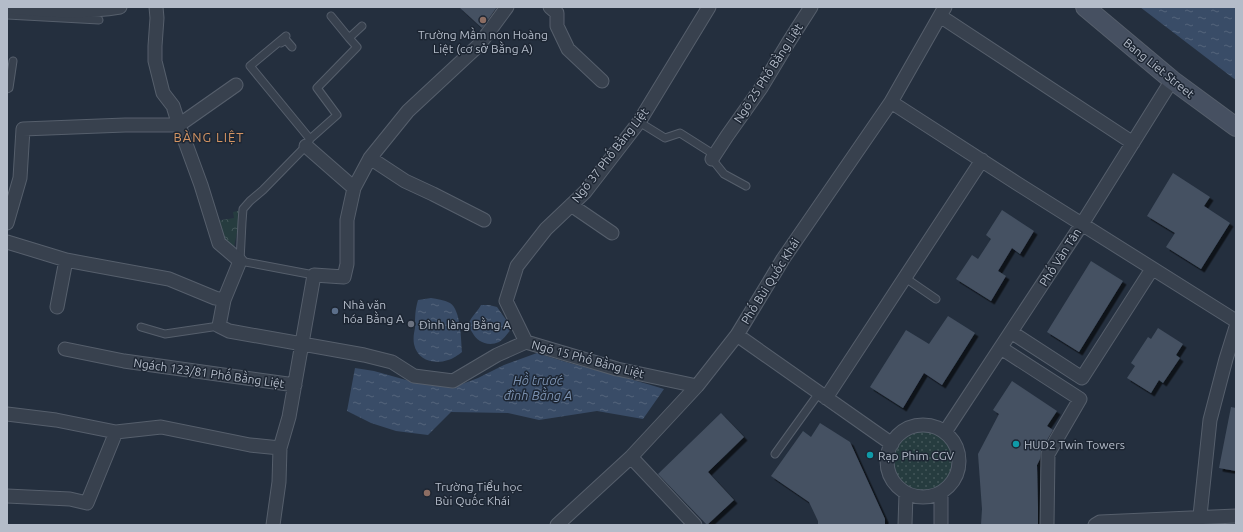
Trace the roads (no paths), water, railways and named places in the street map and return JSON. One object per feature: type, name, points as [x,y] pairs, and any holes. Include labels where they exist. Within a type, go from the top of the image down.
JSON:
[{"type":"street","points":[[10,7],[30,9],[98,10],[120,7]]},
{"type":"street","points":[[156,7],[157,18],[155,61],[163,92],[173,106],[201,185],[219,244],[240,261],[224,300],[219,326]]},
{"type":"street","points":[[273,525],[279,482],[280,448],[289,416],[314,275],[344,277],[347,264],[347,220],[354,188],[370,158],[408,110],[479,45],[507,7]]},
{"type":"street","points":[[550,7],[557,13],[557,26],[568,49],[602,81]]},
{"type":"street","name":"Ngõ 37 Phố Bằng Liệt","points":[[526,342],[506,301],[517,266],[546,229],[584,192],[639,122],[709,7]]},
{"type":"street","name":"Ngõ 25 Phố Bằng Liệt","points":[[712,159],[762,88],[811,7]]},
{"type":"street","name":"Bang Liet Street","points":[[1085,7],[1172,80],[1236,127]]},
{"type":"street","points":[[943,12],[1133,143]]},
{"type":"street","name":"Phố Bùi Quốc Khái","points":[[557,525],[631,457],[697,386],[737,335],[783,259],[891,102],[943,12]]},
{"type":"street","name":"Phố Văn Tân","points":[[945,432],[1082,224],[1172,80]]},
{"type":"street","points":[[7,223],[20,178],[23,129],[125,125],[179,125],[236,85]]},
{"type":"street","points":[[891,102],[1236,321]]},
{"type":"street","points":[[308,142],[354,188]]},
{"type":"street","points":[[370,158],[406,181],[484,220]]},
{"type":"street","points":[[822,395],[904,277],[982,160]]},
{"type":"street","points":[[571,205],[612,233]]},
{"type":"street","points":[[7,242],[66,260],[169,279],[215,298],[224,300]]},
{"type":"street","points":[[57,307],[66,260]]},
{"type":"street","points":[[1011,332],[1082,378],[1152,269]]},
{"type":"street","name":"Ngõ 15 Phố Bằng Liệt","points":[[219,326],[229,331],[364,355],[392,362],[414,376],[453,381],[497,355],[526,342],[617,369],[697,386]]},
{"type":"street","points":[[1199,521],[1210,420],[1236,327]]},
{"type":"street","points":[[737,335],[892,444]]},
{"type":"street","points":[[1001,348],[1080,399],[1048,454],[1047,525]]},
{"type":"street","name":"Ngách 123/81 Phố Bằng Liệt","points":[[65,349],[124,361],[295,385]]},
{"type":"street","points":[[7,414],[56,420],[116,432],[161,427],[250,445],[280,448]]},
{"type":"street","points":[[926,425],[936,427],[945,432],[957,449],[960,459],[956,479],[941,493],[931,497],[921,498],[906,493],[894,483],[887,464],[888,454],[892,444],[906,429],[916,426],[926,425]]},
{"type":"street","points":[[7,496],[70,498],[87,503],[116,432]]},
{"type":"street","points":[[631,457],[695,525]]},
{"type":"street","points":[[905,525],[906,493]]},
{"type":"street","points":[[941,493],[941,525]]},
{"type":"street","points":[[1095,525],[1100,522],[1199,521],[1236,516]]},
{"type":"lane","points":[[7,15],[99,20]]},
{"type":"lane","points":[[314,275],[240,261],[242,222],[244,209],[250,201],[263,190],[308,142],[337,115],[317,88],[357,47],[331,16]]},
{"type":"lane","points":[[348,38],[362,26]]},
{"type":"lane","points":[[286,36],[250,66],[308,142]]},
{"type":"lane","points":[[252,68],[286,40],[292,47]]},
{"type":"lane","points":[[7,89],[9,88],[13,61]]},
{"type":"lane","points":[[639,122],[666,138],[680,133],[710,152],[712,159],[724,174],[746,186]]},
{"type":"lane","points":[[904,277],[936,299]]},
{"type":"lane","points":[[141,327],[165,334],[219,326]]},
{"type":"lane","points":[[775,454],[822,395]]},
{"type":"water","points":[[1140,7],[1236,7],[1236,80],[1233,78]]},
{"type":"water","points":[[431,298],[450,303],[456,312],[460,326],[462,352],[452,359],[437,362],[427,360],[419,354],[414,344],[415,314],[418,300]]},
{"type":"water","points":[[481,305],[497,307],[512,328],[499,342],[491,344],[483,343],[474,336],[469,328],[470,321]]},
{"type":"water","name":"Hồ trước đình Bằng A","points":[[537,353],[664,389],[643,419],[597,411],[539,420],[508,413],[451,412],[428,435],[396,431],[371,423],[347,411],[355,368],[374,371],[417,383],[454,387],[478,378],[504,365]]},
{"type":"place","name":"Trường Mầm non Hoàng Liệt (cơ sở Bằng A)","points":[[483,20]]},
{"type":"place","name":"Nhà văn hóa Bằng A","points":[[335,311]]},
{"type":"place","name":"Đình làng Bằng A","points":[[411,324]]},
{"type":"place","name":"HUD2 Twin Towers","points":[[1016,444]]},
{"type":"place","name":"Rạp Phim CGV","points":[[870,455]]},
{"type":"place","name":"Trường Tiểu học Bùi Quốc Khái","points":[[427,493]]},
{"type":"district","name":"BÀNG LIỆT","points":[[209,137]]}]
